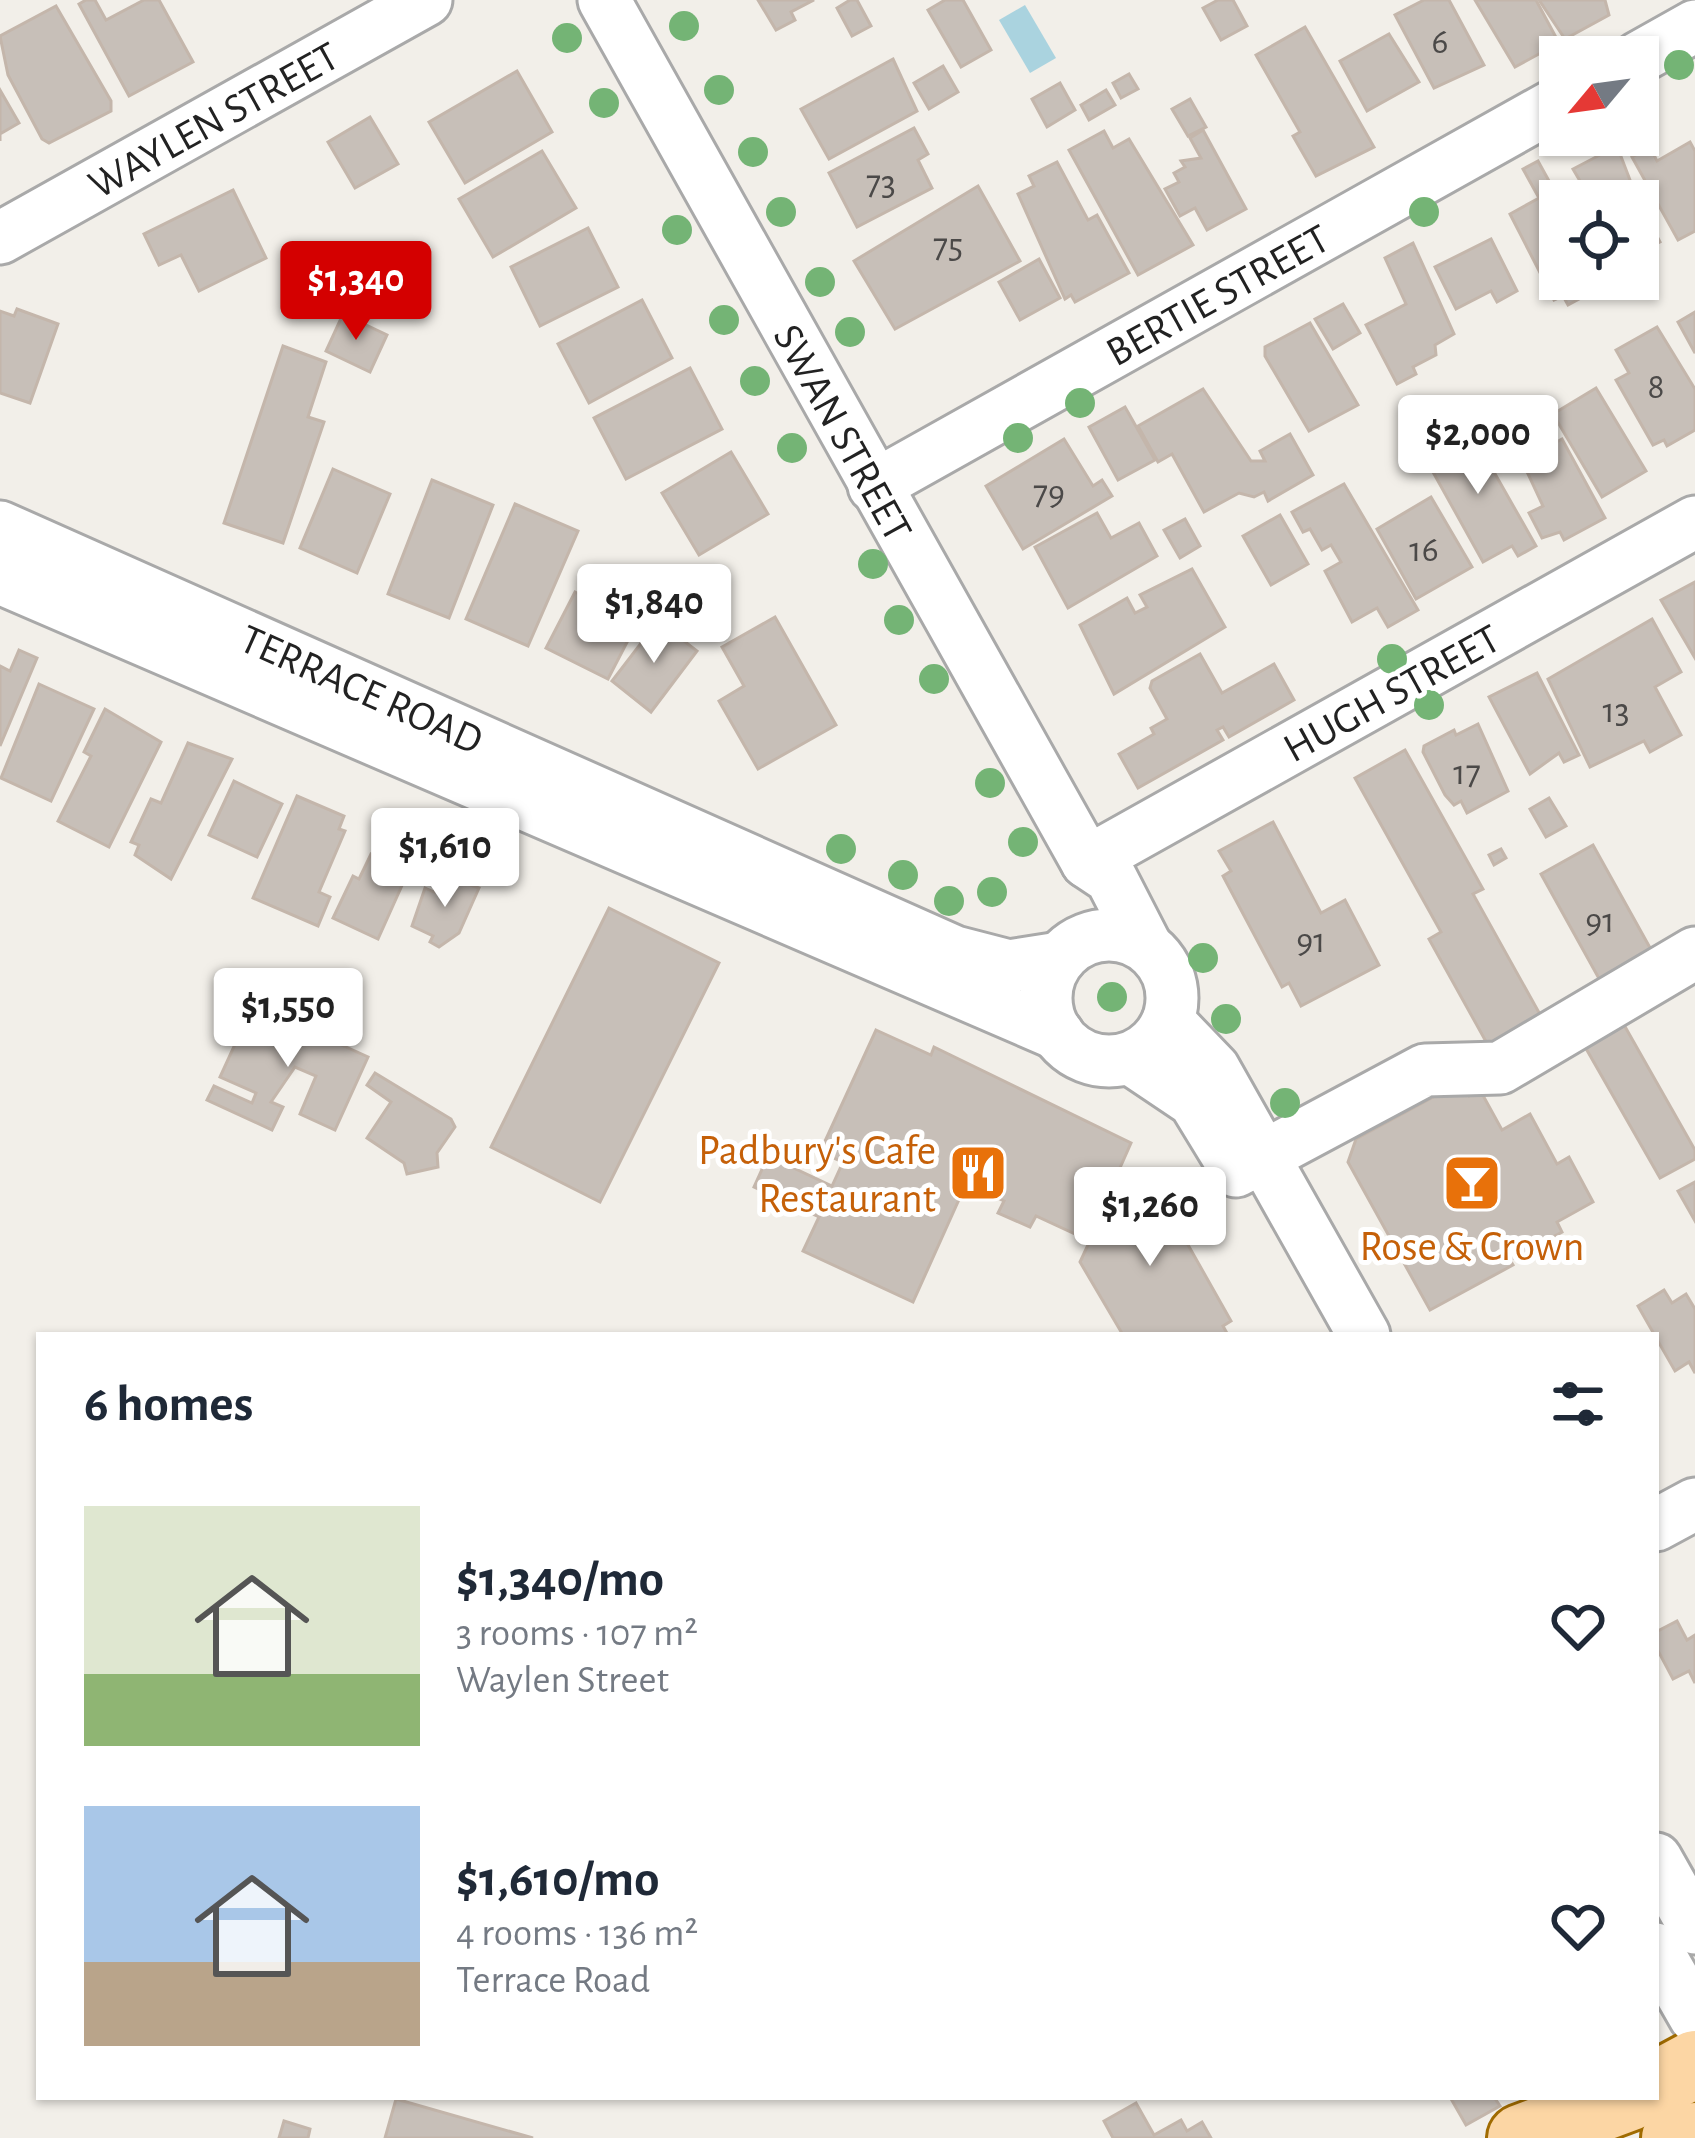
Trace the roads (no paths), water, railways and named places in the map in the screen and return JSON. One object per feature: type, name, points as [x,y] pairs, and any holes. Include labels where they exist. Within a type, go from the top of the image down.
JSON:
[{"type":"main road","points":[[1659,2083],[1695,2064]]},
{"type":"main road","points":[[1521,2138],[1622,2100]]},
{"type":"main road","points":[[1675,2138],[1695,2136]]},
{"type":"street","name":"WAYLEN STREET","points":[[0,238],[426,0]]},
{"type":"street","name":"SWAN STREET","points":[[604,0],[1087,862],[1111,878],[1146,946]]},
{"type":"street","points":[[1659,46],[1695,26]]},
{"type":"street","name":"BERTIE STREET","points":[[874,486],[1539,114]]},
{"type":"street","name":"HUGH STREET","points":[[1087,862],[1695,522]]},
{"type":"street","name":"TERRACE ROAD","points":[[0,527],[955,952],[1009,966],[1071,949]]},
{"type":"street","name":"TERRACE ROAD","points":[[0,578],[1058,1034]]},
{"type":"street","points":[[1071,949],[1115,934],[1146,946],[1162,964],[1171,986],[1168,1021],[1153,1044],[1130,1058],[1098,1060],[1058,1034],[1046,995],[1071,949],[1087,862]]},
{"type":"street","points":[[1250,1163],[1425,1070],[1500,1068],[1695,953]]},
{"type":"street","points":[[1168,1021],[1214,1069],[1323,1332]]},
{"type":"street","points":[[1130,1058],[1194,1101],[1250,1163],[1362,1332]]},
{"type":"street","points":[[1659,1524],[1695,1504]]},
{"type":"street","points":[[1659,1864],[1695,1928]]},
{"type":"street","points":[[1659,1954],[1695,2017]]},
{"type":"water","points":[[1025,5],[1056,58],[1030,73],[999,20]]},
{"type":"place","name":"Padbury's Cafe Restaurant","points":[[978,1173]]},
{"type":"place","name":"Rose & Crown","points":[[1472,1183]]}]
